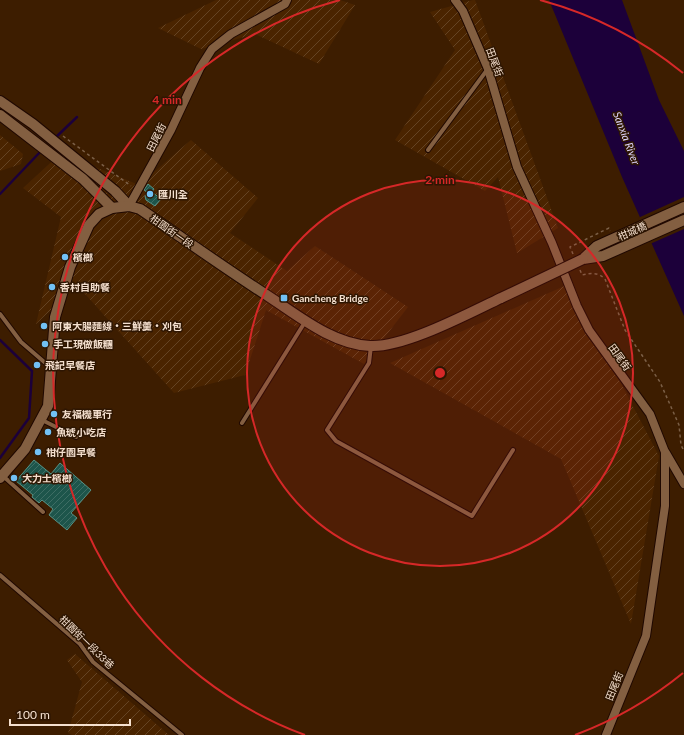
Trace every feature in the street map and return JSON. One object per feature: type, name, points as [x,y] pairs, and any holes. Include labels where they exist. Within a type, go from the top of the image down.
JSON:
[{"type":"street","name":"田尾街","points":[[129,206],[171,130],[200,68],[212,48],[231,34],[285,4],[287,0]]},
{"type":"street","name":"田尾街","points":[[455,0],[463,11],[488,70],[518,167],[552,243],[577,306],[589,330],[650,414],[665,452],[665,506],[646,636],[606,735]]},
{"type":"street","points":[[0,101],[33,124],[115,190],[129,206]]},
{"type":"street","points":[[0,114],[83,179],[112,208]]},
{"type":"street","points":[[1,476],[25,449],[42,420],[48,406],[55,317],[70,267],[89,225],[99,214],[112,208],[129,206]]},
{"type":"street","name":"柑園街一段","points":[[129,206],[140,209],[306,321],[336,337],[354,343],[371,346],[386,345],[424,333],[501,298]]},
{"type":"street","name":"柑城橋","points":[[581,264],[597,246],[684,207]]},
{"type":"street","name":"柑城橋","points":[[501,298],[603,256],[684,220]]},
{"type":"street","points":[[665,452],[684,484]]},
{"type":"lane","points":[[428,150],[488,70]]},
{"type":"lane","points":[[0,314],[21,342],[50,368]]},
{"type":"lane","points":[[242,423],[306,321]]},
{"type":"lane","points":[[371,346],[369,363],[328,430],[336,441],[472,516],[514,450]]},
{"type":"lane","points":[[42,420],[76,437]]},
{"type":"lane","points":[[1,476],[43,512]]},
{"type":"lane","name":"柑園街一段33巷","points":[[0,575],[80,644],[93,662],[182,735]]},
{"type":"path","points":[[58,132],[138,191]]},
{"type":"path","points":[[573,254],[570,247],[609,228],[611,232]]},
{"type":"path","points":[[581,264],[582,275],[591,273],[601,275],[605,279],[624,330],[660,382],[679,426],[681,445],[684,451]]},
{"type":"shaded area","points":[[216,0],[340,0],[355,5],[319,64],[255,34],[201,49],[158,28]]},
{"type":"shaded area","points":[[475,0],[558,228],[517,253],[498,177],[485,191],[395,140],[455,50],[430,12]]},
{"type":"shaded area","points":[[0,135],[23,154],[21,164],[0,171]]},
{"type":"shaded area","points":[[191,140],[258,198],[230,233],[287,271],[315,246],[408,307],[364,364],[266,310],[245,375],[174,393],[77,285],[36,324],[61,217],[23,188],[61,153],[139,185]]},
{"type":"shaded area","points":[[569,284],[659,456],[631,624],[561,459],[390,363]]},
{"type":"shaded area","points":[[75,654],[169,735],[72,735],[68,733],[82,682],[67,660]]},
{"type":"water","name":"Sanxia River","points":[[549,0],[622,0],[659,100],[684,151],[684,316],[622,177]]},
{"type":"pier","points":[[684,197],[684,229],[650,244],[638,218]]},
{"type":"building","name":"匯川全","points":[[148,184],[154,189],[152,192],[161,199],[155,206],[146,200],[145,196],[148,193],[144,190]]},
{"type":"building","points":[[34,460],[51,474],[60,463],[91,490],[71,513],[77,518],[67,530],[49,515],[53,509],[42,500],[39,503],[32,497],[33,495],[16,481]]},
{"type":"waterway","points":[[55,138],[77,117]]},
{"type":"waterway","points":[[0,194],[42,150]]},
{"type":"waterway","points":[[0,340],[32,371],[29,418],[0,458]]},
{"type":"place","name":"匯川全","points":[[150,194]]},
{"type":"place","name":"檳榔","points":[[65,257]]},
{"type":"place","name":"香村自助餐","points":[[52,287]]},
{"type":"place","name":"Gancheng Bridge","points":[[284,298]]},
{"type":"place","name":"阿東大腸麵線‧三鮮羹‧刈包","points":[[44,326]]},
{"type":"place","name":"手工現做飯糰","points":[[45,344]]},
{"type":"place","name":"飛記早餐店","points":[[37,365]]},
{"type":"place","name":"友福機車行","points":[[54,414]]},
{"type":"place","name":"魚琥小吃店","points":[[48,432]]},
{"type":"place","name":"柑仔園早餐","points":[[38,452]]},
{"type":"place","name":"大力士檳榔","points":[[14,478]]}]
